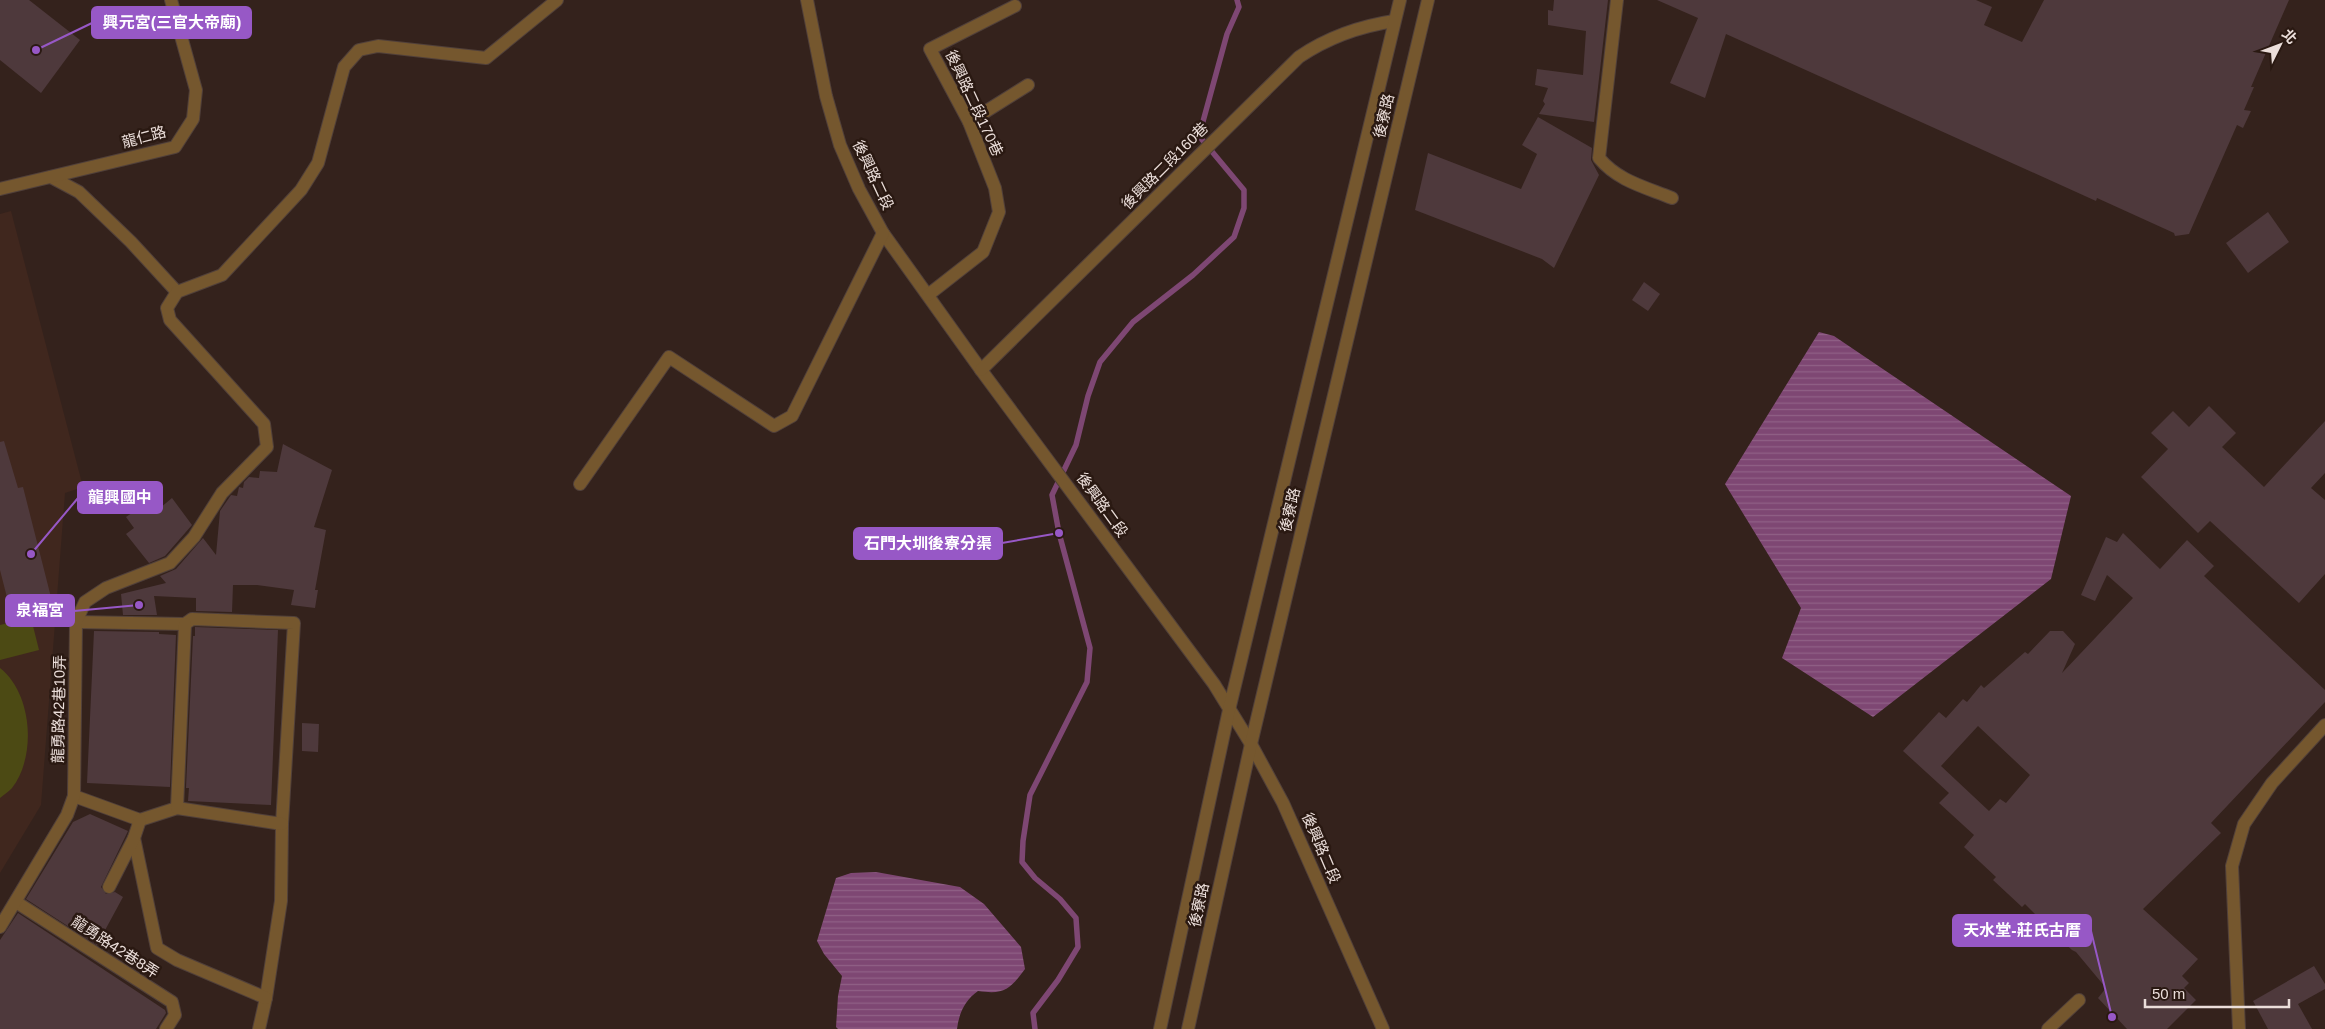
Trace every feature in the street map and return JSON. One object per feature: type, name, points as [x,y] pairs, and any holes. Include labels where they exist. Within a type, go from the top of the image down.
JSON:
[{"type":"street","name":"龍仁路","points":[[0,189],[175,147],[193,119],[196,90],[171,0]]},
{"type":"street","points":[[259,1029],[266,998],[281,901],[282,824],[294,623],[192,619],[185,624],[76,622],[85,602],[106,588],[170,562],[194,537],[222,494],[267,448],[264,424],[170,320],[167,308],[177,292],[222,275],[301,190],[318,163],[344,67],[359,50],[378,46],[486,58],[557,0]]},
{"type":"street","name":"後興路二段","points":[[807,0],[826,96],[840,145],[859,189],[883,233],[981,370],[1214,684],[1251,744],[1283,803],[1383,1029]]},
{"type":"street","name":"後寮路","points":[[1160,1029],[1229,710],[1400,0]]},
{"type":"street","name":"後寮路","points":[[1188,1029],[1251,744],[1428,0]]},
{"type":"street","points":[[1617,0],[1599,158],[1610,171],[1631,182],[1672,198]]},
{"type":"street","name":"後興路二段170巷","points":[[928,295],[983,252],[999,212],[995,188],[969,122],[930,49],[1015,6]]},
{"type":"street","name":"後興路二段160巷","points":[[981,370],[1298,57],[1320,42],[1377,24],[1394,21]]},
{"type":"street","points":[[969,122],[1028,85]]},
{"type":"street","points":[[51,177],[79,192],[131,242],[177,292]]},
{"type":"street","points":[[580,484],[669,357],[774,426],[792,416],[883,233]]},
{"type":"street","name":"龍勇路42巷10弄","points":[[74,796],[76,622]]},
{"type":"street","points":[[177,808],[185,624]]},
{"type":"street","points":[[2239,1029],[2232,908],[2232,866],[2234,858],[2244,824],[2272,783],[2325,725]]},
{"type":"street","points":[[0,926],[67,815],[74,796],[140,820],[177,808],[282,824]]},
{"type":"street","points":[[110,887],[134,838],[140,820]]},
{"type":"street","points":[[134,838],[157,948],[177,960],[266,998]]},
{"type":"street","name":"龍勇路42巷8弄","points":[[16,902],[172,1002],[175,1015],[166,1029]]},
{"type":"street","points":[[2048,1029],[2079,1000]]},
{"type":"shaded area","points":[[11,211],[83,487],[65,493],[41,805],[0,873],[0,214]]},
{"type":"shaded area","points":[[1819,332],[1834,336],[2071,496],[2051,579],[1873,717],[1782,658],[1801,608],[1725,484]]},
{"type":"shaded area","points":[[31,618],[39,650],[0,660],[0,625]]},
{"type":"shaded area","points":[[0,668],[11,679],[19,693],[27,725],[28,743],[20,775],[12,788],[0,798]]},
{"type":"shaded area","points":[[876,872],[960,887],[984,904],[1021,947],[1025,969],[1011,986],[1006,989],[995,992],[978,991],[973,995],[963,1007],[957,1029],[838,1029],[836,1027],[838,996],[842,976],[824,954],[817,941],[836,878],[851,873]]},
{"type":"building","points":[[0,0],[29,0],[80,40],[41,93],[0,60]]},
{"type":"building","points":[[1554,0],[1608,0],[1594,122],[1539,114],[1545,104],[1543,101],[1548,88],[1535,85],[1537,69],[1583,75],[1586,31],[1548,25],[1548,10],[1553,11]]},
{"type":"building","points":[[1657,0],[1976,0],[1992,7],[1984,25],[2022,42],[2044,0],[2289,0],[2251,87],[2254,87],[2244,110],[2251,111],[2243,128],[2237,125],[2189,234],[2175,236],[2174,233],[2097,198],[2096,201],[1726,34],[1705,98],[1670,83],[1698,18]]},
{"type":"building","points":[[1538,117],[1592,148],[1591,160],[1599,175],[1554,268],[1542,259],[1415,210],[1428,153],[1521,189],[1537,154],[1522,145]]},
{"type":"building","points":[[2268,212],[2289,242],[2248,273],[2226,243]]},
{"type":"building","points":[[1644,282],[1660,294],[1648,311],[1632,300]]},
{"type":"building","points":[[2209,406],[2236,433],[2222,447],[2264,487],[2325,421],[2325,473],[2311,488],[2325,500],[2325,574],[2299,603],[2210,521],[2198,533],[2141,477],[2168,449],[2151,433],[2173,411],[2189,427]]},
{"type":"building","points":[[4,441],[18,488],[23,487],[54,609],[13,621],[0,570],[0,442]]},
{"type":"building","points":[[283,444],[332,470],[314,527],[326,530],[315,590],[318,590],[315,608],[291,605],[294,590],[257,585],[233,585],[232,612],[196,611],[196,598],[154,596],[157,615],[123,615],[121,594],[166,583],[160,576],[176,569],[203,538],[216,555],[220,511],[231,495],[237,496],[239,487],[243,488],[244,482],[249,477],[259,478],[260,471],[277,472]]},
{"type":"building","points":[[172,498],[192,525],[165,556],[149,563],[126,534],[134,528],[126,517],[142,506],[147,512],[156,504],[160,508]]},
{"type":"building","points":[[2123,533],[2160,569],[2187,540],[2214,566],[2204,576],[2325,690],[2325,702],[2211,823],[2221,833],[2143,909],[2198,959],[2182,976],[2189,983],[2184,988],[2196,1000],[2167,1029],[2127,1029],[2098,998],[2106,988],[2076,952],[2025,904],[2022,907],[1993,880],[1996,877],[1964,847],[1974,835],[1939,803],[1949,793],[1903,751],[1939,712],[1946,718],[1963,699],[1967,702],[1981,685],[1984,688],[2025,652],[2028,654],[2050,631],[2063,631],[2075,644],[2062,673],[2133,598],[2107,575],[2095,601],[2081,595],[2106,537],[2117,542]],"holes":[[[1978,726],[2030,775],[2006,803],[2000,799],[1989,811],[1941,766]]]},
{"type":"building","points":[[195,627],[278,630],[271,805],[188,801],[189,788],[186,788]]},
{"type":"building","points":[[94,631],[159,632],[159,634],[176,635],[170,787],[87,783]]},
{"type":"building","points":[[302,723],[319,724],[318,752],[302,751]]},
{"type":"building","points":[[90,814],[128,831],[101,887],[106,894],[115,892],[123,897],[97,945],[26,899],[73,822]]},
{"type":"building","points":[[18,913],[165,1010],[166,1013],[156,1029],[0,1029],[0,940]]},
{"type":"building","points":[[2314,966],[2325,984],[2325,989],[2298,1004],[2312,1029],[2268,1029],[2253,1001]]},
{"type":"waterway","points":[[1035,1029],[1033,1013],[1058,980],[1078,947],[1076,918],[1060,899],[1035,878],[1022,862],[1023,841],[1030,795],[1087,682],[1090,648],[1059,533],[1052,495],[1076,445],[1088,396],[1100,362],[1133,322],[1193,275],[1234,237],[1244,208],[1244,190],[1199,136],[1227,34],[1239,7],[1237,0]]},
{"type":"place","name":"興元宮(三官大帝廟)","points":[[36,50]]},
{"type":"place","name":"石門大圳後寮分渠","points":[[1059,533]]},
{"type":"place","name":"龍興國中","points":[[31,554]]},
{"type":"place","name":"泉福宮","points":[[139,605]]},
{"type":"place","name":"天水堂-莊氏古厝","points":[[2112,1017]]}]
